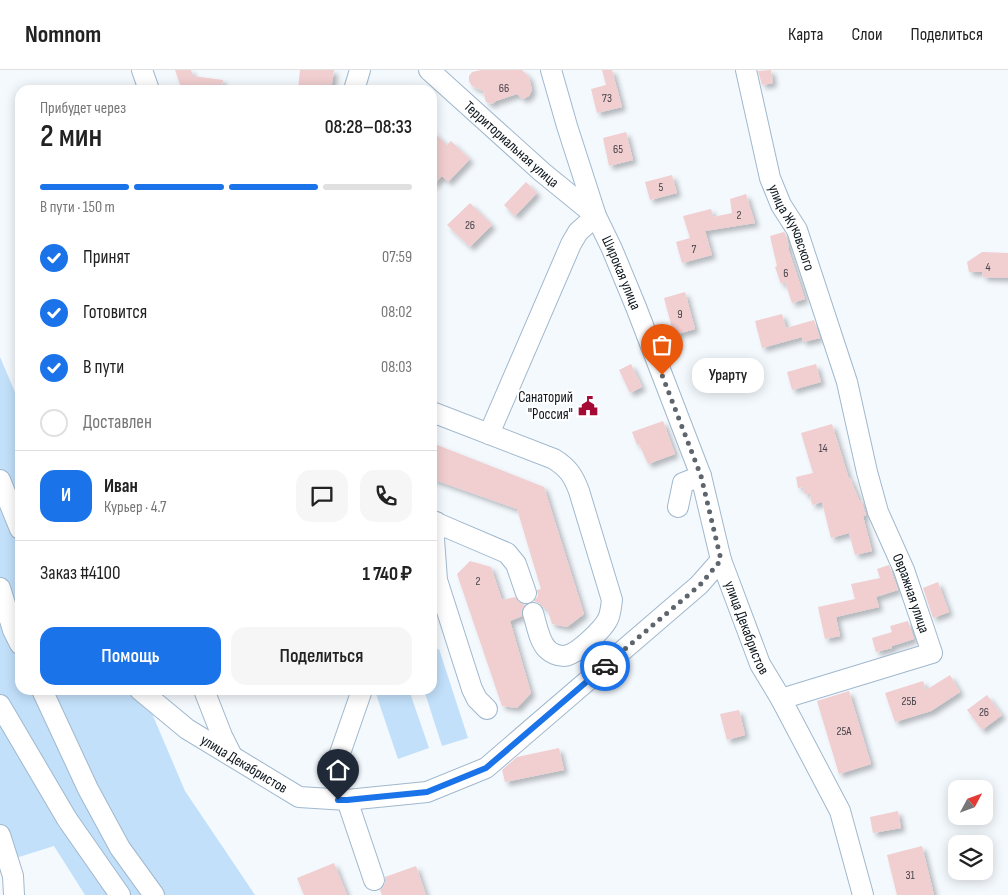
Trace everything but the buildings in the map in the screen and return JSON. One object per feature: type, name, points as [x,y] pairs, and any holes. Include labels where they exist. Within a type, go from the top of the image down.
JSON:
[{"type":"street","points":[[142,70],[147,85]]},
{"type":"street","points":[[356,85],[360,70]]},
{"type":"street","name":"Территориальная улица","points":[[429,70],[542,172],[596,216]]},
{"type":"street","name":"Широкая улица","points":[[551,70],[596,216],[636,307],[684,478],[721,560]]},
{"type":"street","name":"улица Жуковского","points":[[746,70],[770,178],[781,205],[797,230],[847,382]]},
{"type":"street","points":[[489,434],[574,238],[596,216]]},
{"type":"street","name":"Овражная улица","points":[[780,699],[932,652],[904,570],[878,512],[847,382]]},
{"type":"street","points":[[437,414],[554,459],[565,466],[574,477],[612,600],[608,620],[601,630],[574,653],[564,656],[554,654],[546,648],[541,639],[533,612]]},
{"type":"street","points":[[678,507],[684,478]]},
{"type":"street","points":[[0,480],[15,517]]},
{"type":"street","points":[[437,523],[508,552],[516,564],[526,593]]},
{"type":"street","name":"улица Декабристов","points":[[146,695],[187,729],[299,798],[347,800],[427,792],[486,768],[700,585],[721,560],[760,664],[840,811],[863,895]]},
{"type":"street","points":[[437,587],[472,689],[477,699],[487,709]]},
{"type":"street","points":[[0,588],[15,634]]},
{"type":"street","points":[[44,695],[88,789],[120,848],[154,895]]},
{"type":"street","points":[[206,695],[232,756]]},
{"type":"street","points":[[337,777],[338,759],[360,695]]},
{"type":"street","points":[[0,705],[66,819],[120,895]]},
{"type":"street","points":[[347,800],[374,880]]},
{"type":"street","points":[[0,835],[14,885]]},
{"type":"shaded area","points":[[0,357],[15,392],[15,695],[144,695],[185,791],[255,895],[85,895],[54,846],[0,863]]},
{"type":"shaded area","points":[[439,649],[468,738],[442,746],[426,695],[437,695],[437,650]]},
{"type":"shaded area","points":[[376,695],[411,695],[429,748],[398,759]]},
{"type":"way so far","points":[[605,666],[700,585],[721,560],[701,476],[662,375]]},
{"type":"place","name":"Урарту","points":[[662,375]]},
{"type":"place","name":"Санаторий \"Россия\"","points":[[588,406]]},
{"type":"route","points":[[338,800],[427,792],[486,768],[605,666]]}]
